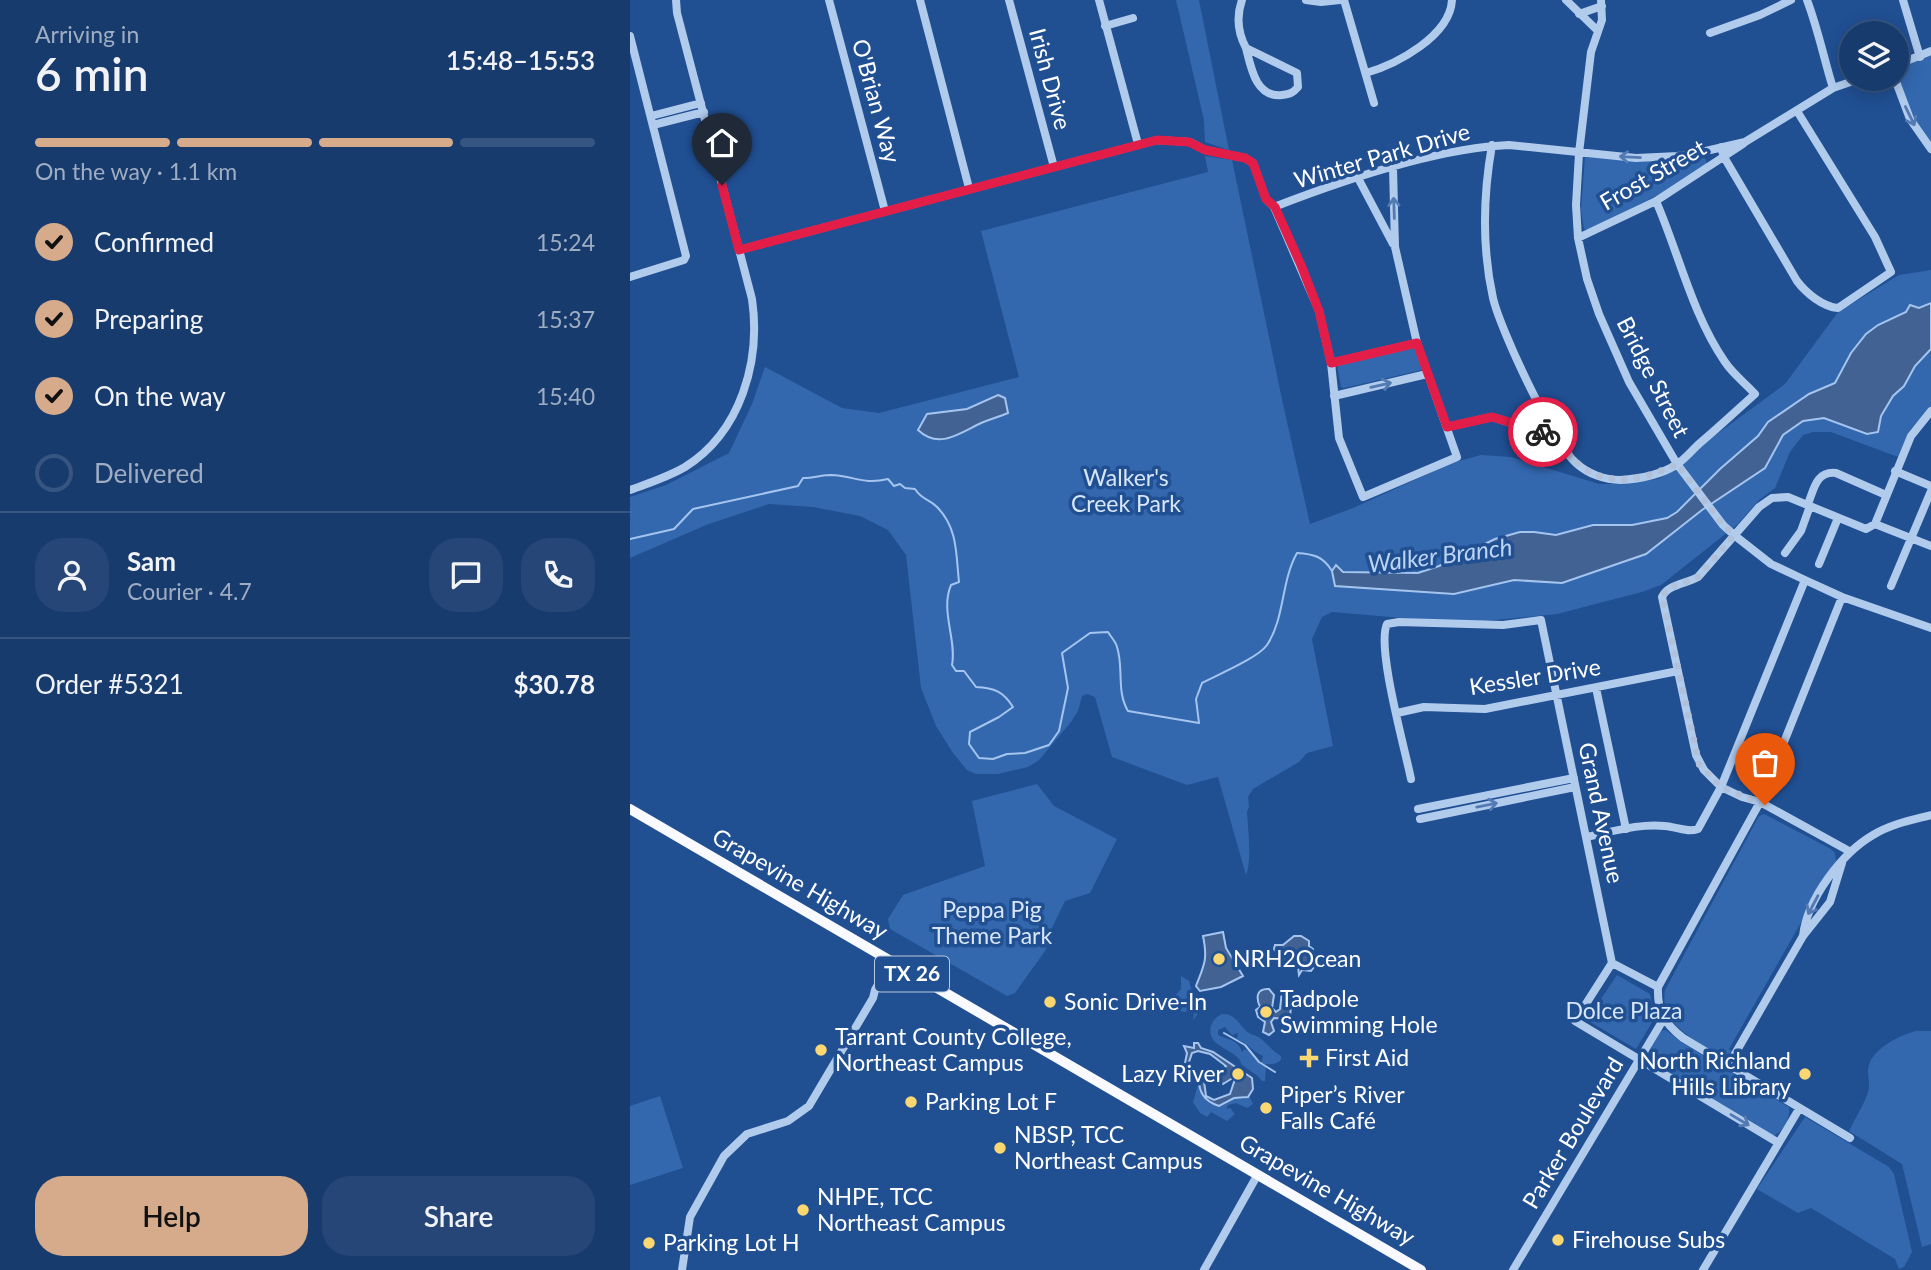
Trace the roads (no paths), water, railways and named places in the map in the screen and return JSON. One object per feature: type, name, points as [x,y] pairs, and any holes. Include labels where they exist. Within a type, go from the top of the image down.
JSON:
[{"type":"main road","name":"Grapevine Highway","points":[[630,809],[1422,1270]]},
{"type":"street","points":[[630,489],[667,476],[694,461],[728,425],[742,396],[752,355],[755,318],[676,0]]},
{"type":"street","name":"O'Brian Way","points":[[829,0],[885,211]]},
{"type":"street","points":[[920,0],[969,188]]},
{"type":"street","name":"Irish Drive","points":[[1009,0],[1054,167]]},
{"type":"street","points":[[1099,0],[1138,144]]},
{"type":"street","points":[[1242,0],[1238,13],[1239,32],[1253,75],[1261,88],[1276,95],[1288,94],[1298,87],[1297,73],[1246,48]]},
{"type":"street","points":[[1306,0],[1342,0],[1374,103]]},
{"type":"street","points":[[1366,73],[1390,65],[1430,37],[1448,18],[1452,0]]},
{"type":"street","points":[[1566,0],[1598,31]]},
{"type":"street","points":[[1710,33],[1760,15],[1791,0]]},
{"type":"street","points":[[1807,0],[1816,23],[1821,51],[1833,88]]},
{"type":"street","points":[[1903,0],[1920,57]]},
{"type":"street","points":[[1579,14],[1602,3]]},
{"type":"street","name":"Bridge Street","points":[[1602,3],[1602,20],[1591,52],[1579,153],[1576,205],[1578,238],[1599,314],[1629,382],[1677,464],[1720,521],[1734,535],[1771,564],[1842,597],[1931,628]]},
{"type":"street","points":[[1105,26],[1133,18]]},
{"type":"street","points":[[630,36],[686,256],[676,264],[630,277]]},
{"type":"street","points":[[1909,61],[1931,51]]},
{"type":"street","name":"Winter Park Drive","points":[[1275,207],[1316,191],[1393,168],[1492,145],[1579,153],[1661,157],[1688,155],[1745,142],[1839,86]]},
{"type":"street","points":[[1900,91],[1910,119],[1931,149]]},
{"type":"street","points":[[652,121],[703,107]]},
{"type":"street","points":[[1721,147],[1724,157],[1803,289],[1831,308],[1838,308],[1891,272],[1875,237],[1797,111]]},
{"type":"street","points":[[739,250],[1157,140],[1189,142],[1205,150],[1245,158],[1253,163],[1266,199],[1275,207],[1319,311],[1331,363],[1339,438],[1363,497],[1457,457],[1417,343],[1395,247],[1393,168]]},
{"type":"street","name":"Frost Street","points":[[1578,238],[1656,201],[1745,142]]},
{"type":"street","points":[[1492,145],[1485,183],[1485,228],[1493,300],[1513,351],[1555,433],[1576,463],[1599,477],[1630,479],[1659,473],[1677,464],[1755,394],[1727,364],[1711,339],[1656,201]]},
{"type":"street","points":[[1358,178],[1395,247]]},
{"type":"street","points":[[1331,363],[1417,343]]},
{"type":"street","points":[[1334,396],[1427,374]]},
{"type":"street","points":[[1849,851],[1760,802],[1721,787],[1703,770],[1696,755],[1662,597],[1667,589],[1698,577],[1767,499],[1788,497],[1866,529],[1875,524],[1911,436],[1931,411]]},
{"type":"street","points":[[1447,427],[1492,417],[1536,431],[1555,433]]},
{"type":"street","points":[[1895,471],[1931,486]]},
{"type":"street","points":[[1785,553],[1801,531],[1819,477],[1836,473],[1886,495]]},
{"type":"street","points":[[1891,586],[1931,491]]},
{"type":"street","points":[[1819,564],[1838,517]]},
{"type":"street","points":[[1875,524],[1931,546]]},
{"type":"street","points":[[1586,837],[1657,825],[1695,831],[1707,816],[1721,787],[1805,580]]},
{"type":"street","points":[[1842,597],[1760,802],[1658,987],[1658,1002],[1663,1020],[1683,1038],[1850,1138]]},
{"type":"street","name":"Grand Avenue","points":[[1397,713],[1383,631],[1387,624],[1399,622],[1503,625],[1541,620],[1612,963]]},
{"type":"street","name":"Kessler Drive","points":[[1397,713],[1424,707],[1485,709],[1678,671]]},
{"type":"street","points":[[1596,688],[1626,830]]},
{"type":"street","points":[[1397,713],[1411,779]]},
{"type":"street","points":[[1418,809],[1575,783]]},
{"type":"street","points":[[1420,819],[1575,783]]},
{"type":"street","points":[[1803,936],[1808,912],[1826,881],[1849,851],[1875,834],[1905,821],[1931,815]]},
{"type":"street","points":[[1728,1066],[1803,936],[1830,902],[1842,863]]},
{"type":"street","points":[[681,1270],[690,1217],[724,1156],[747,1134],[788,1121],[809,1106],[873,998],[879,993],[893,963]]},
{"type":"street","points":[[1658,987],[1612,963],[1575,1021],[1777,1142]]},
{"type":"street","name":"Parker Boulevard","points":[[1513,1270],[1663,1020]]},
{"type":"street","points":[[1703,1270],[1799,1109]]},
{"type":"street","points":[[1204,1270],[1258,1174]]},
{"type":"waterway","name":"Walker Branch","points":[[630,539],[674,529],[693,509],[798,486],[803,478],[831,475],[865,481],[888,479],[894,486],[900,484],[905,488],[915,489],[944,515],[955,542],[959,582],[951,585],[947,605],[952,665],[956,671],[964,671],[976,687],[998,691],[1013,707],[970,732],[969,744],[979,758],[993,759],[1049,745],[1059,731],[1068,688],[1062,653],[1090,633],[1108,632],[1116,643],[1122,696],[1128,711],[1199,723],[1196,699],[1202,683],[1246,661],[1267,645],[1277,623],[1288,575],[1297,553],[1317,557],[1332,571]]},
{"type":"waterway","points":[[1224,1033],[1245,1045],[1259,1062],[1275,1072]]},
{"type":"place","name":"NRH2Ocean","points":[[1219,959]]},
{"type":"place","name":"Sonic Drive-In","points":[[1050,1002]]},
{"type":"place","name":"Tadpole Swimming Hole","points":[[1266,1012]]},
{"type":"place","name":"Tarrant County College, Northeast Campus","points":[[821,1050]]},
{"type":"place","name":"First Aid","points":[[1309,1058]]},
{"type":"place","name":"Lazy River","points":[[1238,1074]]},
{"type":"place","name":"North Richland Hills Library","points":[[1805,1074]]},
{"type":"place","name":"Parking Lot F","points":[[911,1102]]},
{"type":"place","name":"Piper’s River Falls Café","points":[[1266,1108]]},
{"type":"place","name":"NBSP, TCC Northeast Campus","points":[[1000,1148]]},
{"type":"place","name":"NHPE, TCC Northeast Campus","points":[[803,1210]]},
{"type":"place","name":"Firehouse Subs","points":[[1558,1240]]},
{"type":"place","name":"Parking Lot H","points":[[649,1243]]},
{"type":"park label","name":"Walker's Creek Park","points":[[1126,491]]},
{"type":"park label","name":"Peppa Pig Theme Park","points":[[992,923]]},
{"type":"park label","name":"Dolce Plaza","points":[[1624,1011]]}]
